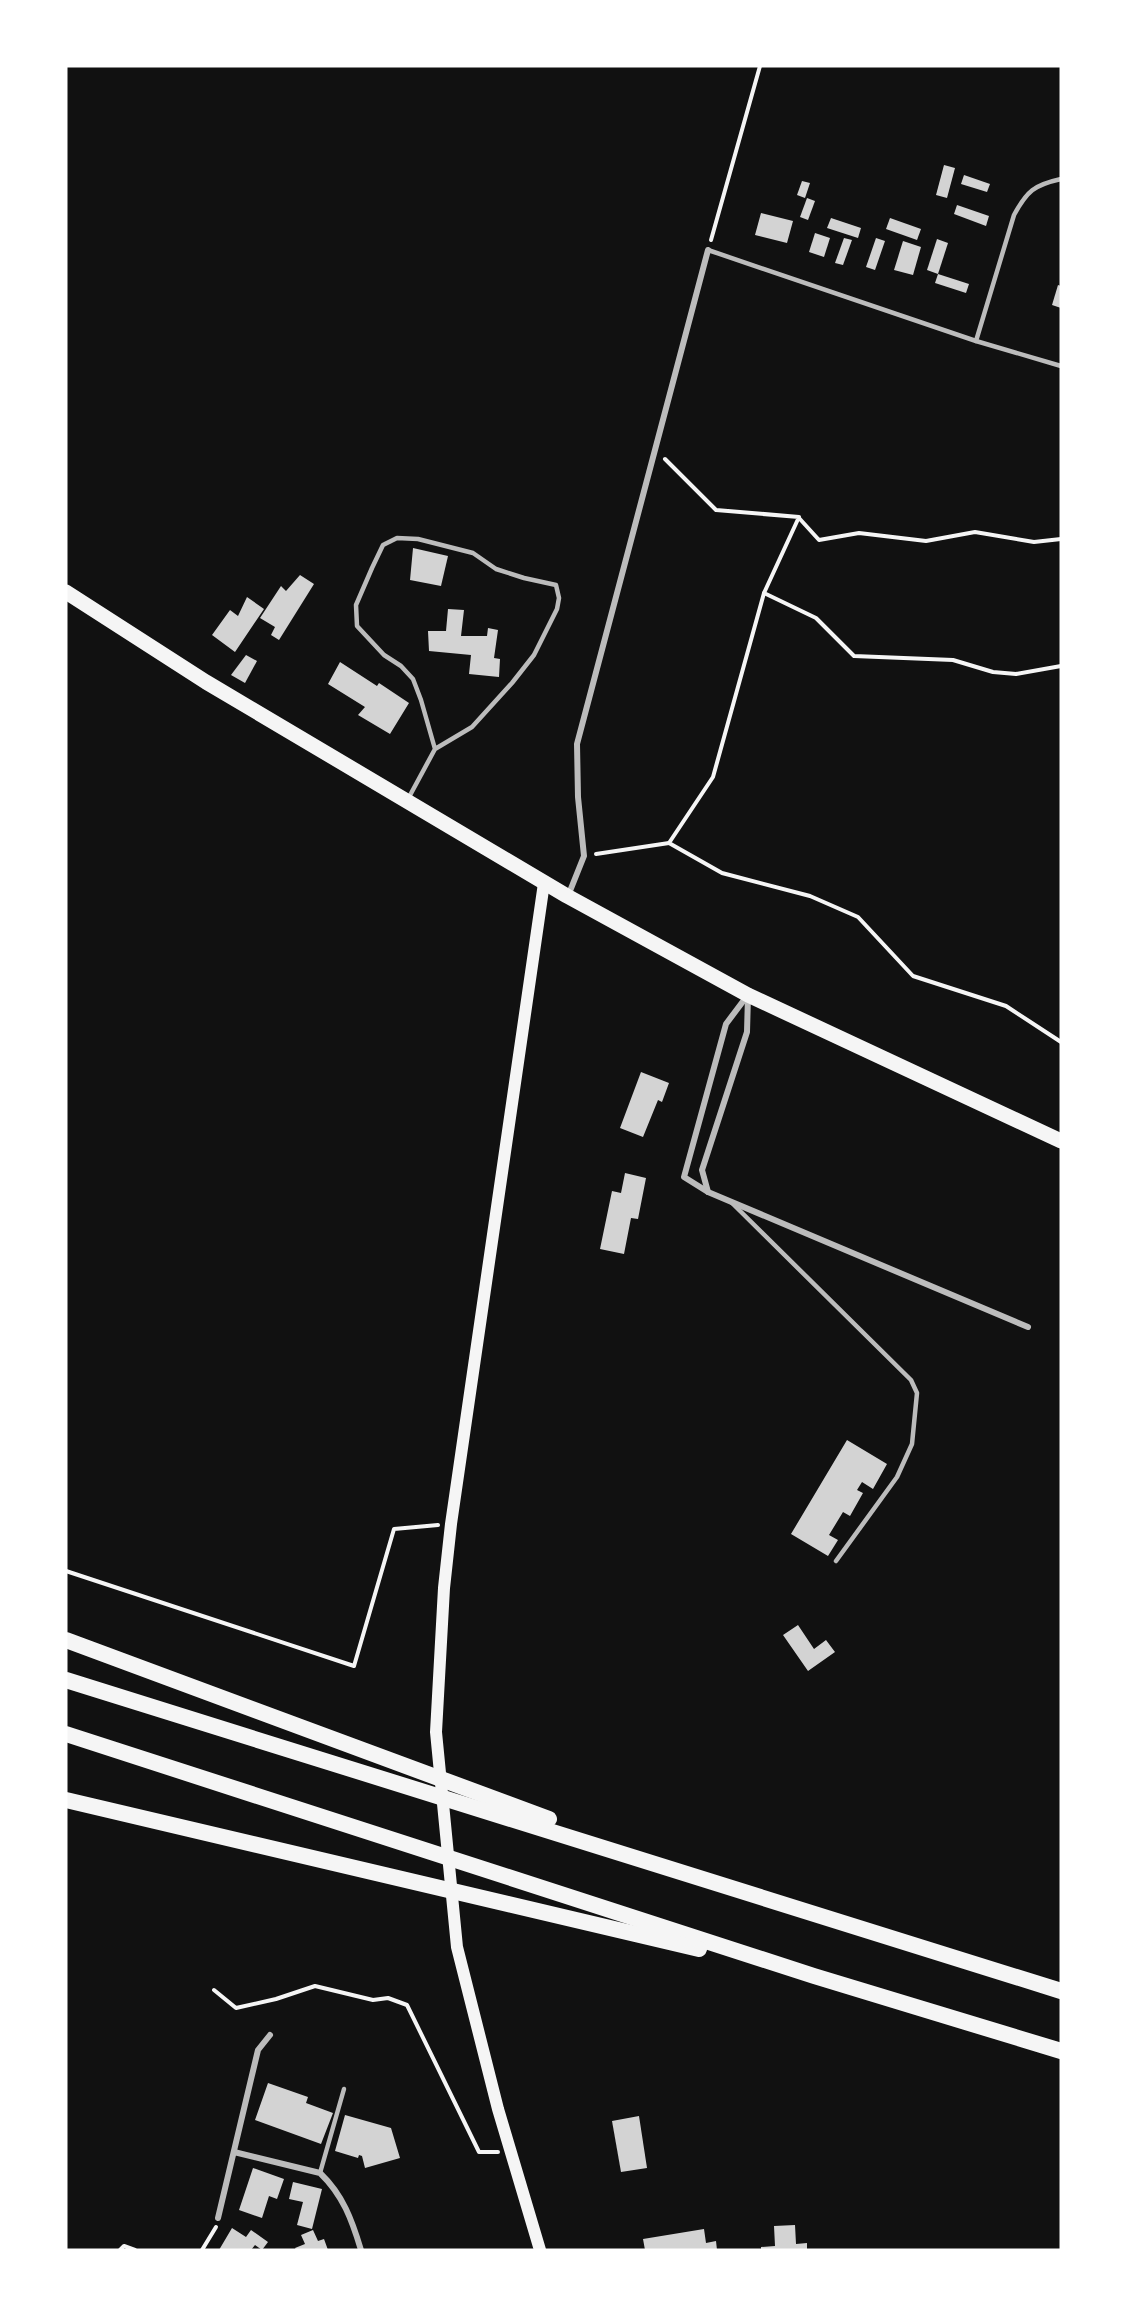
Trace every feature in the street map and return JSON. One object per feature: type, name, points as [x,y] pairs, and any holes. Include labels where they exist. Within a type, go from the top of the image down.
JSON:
[{"type":"highway","points":[[66,1640],[730,1887]]},
{"type":"highway","points":[[66,1680],[1061,1991]]},
{"type":"highway","points":[[66,1734],[814,1976],[1061,2051]]},
{"type":"highway","points":[[66,1800],[814,1976]]},
{"type":"main road","points":[[66,592],[206,682],[567,896],[748,995],[1061,1140]]},
{"type":"main road","points":[[540,2250],[511,2152],[457,1947],[436,1732],[444,1588],[451,1524],[544,883]]},
{"type":"street","points":[[567,896],[584,856],[578,798],[577,744],[708,250]]},
{"type":"street","points":[[708,1192],[702,1170],[747,1032],[748,995]]},
{"type":"street","points":[[748,995],[726,1024],[684,1177],[708,1192],[1028,1327]]},
{"type":"street","points":[[218,2218],[258,2050],[270,2035]]},
{"type":"street","points":[[234,2152],[320,2173],[331,2183],[344,2202],[361,2250]]},
{"type":"lane","points":[[976,341],[1018,207],[1023,198],[1041,183],[1061,179]]},
{"type":"lane","points":[[708,250],[976,341],[1061,366]]},
{"type":"lane","points":[[407,801],[435,749],[472,727],[512,684],[534,655],[557,609],[559,598],[556,585],[496,569],[472,553],[418,539],[397,538],[383,545],[356,605],[357,626],[384,655],[401,666],[413,679],[435,749]]},
{"type":"lane","points":[[730,1201],[911,1380],[917,1393],[912,1444],[897,1477],[836,1561]]},
{"type":"lane","points":[[320,2173],[344,2089]]},
{"type":"path","points":[[708,250],[760,66]]},
{"type":"path","points":[[655,449],[716,510],[799,517],[819,540],[859,533],[926,541],[975,532],[1034,542],[1061,539]]},
{"type":"path","points":[[669,843],[713,777],[764,594],[799,517]]},
{"type":"path","points":[[764,594],[816,618],[854,656],[953,660],[993,672],[1016,674],[1061,666]]},
{"type":"path","points":[[584,856],[669,843],[722,873],[810,896],[858,917],[913,976],[1006,1006],[1061,1042]]},
{"type":"path","points":[[66,1571],[354,1666],[394,1529],[451,1524]]},
{"type":"path","points":[[214,1990],[236,2008],[276,1999],[315,1986],[373,2000],[388,1998],[407,2005],[479,2152],[511,2152]]},
{"type":"path","points":[[202,2250],[219,2224],[218,2218]]},
{"type":"path","points":[[120,2250],[124,2246],[135,2250]]},
{"type":"building","points":[[944,165],[955,168],[947,198],[936,195]]},
{"type":"building","points":[[964,175],[990,184],[987,192],[961,184]]},
{"type":"building","points":[[802,181],[810,183],[805,198],[797,195]]},
{"type":"building","points":[[807,198],[815,201],[808,220],[800,217]]},
{"type":"building","points":[[957,205],[989,216],[986,226],[954,214]]},
{"type":"building","points":[[761,213],[793,221],[787,243],[755,235]]},
{"type":"building","points":[[831,218],[861,228],[858,238],[827,228]]},
{"type":"building","points":[[890,218],[921,229],[917,240],[886,229]]},
{"type":"building","points":[[815,233],[830,238],[824,257],[809,252]]},
{"type":"building","points":[[844,238],[852,240],[843,265],[835,263]]},
{"type":"building","points":[[876,238],[885,241],[875,270],[866,267]]},
{"type":"building","points":[[937,239],[948,243],[938,274],[927,270]]},
{"type":"building","points":[[903,241],[921,247],[913,275],[894,270]]},
{"type":"building","points":[[938,274],[969,284],[966,293],[935,283]]},
{"type":"building","points":[[1058,285],[1061,286],[1061,308],[1052,305]]},
{"type":"building","points":[[413,548],[448,556],[441,586],[410,580]]},
{"type":"building","points":[[300,575],[314,584],[279,640],[271,635],[275,627],[260,618],[281,586],[286,591]]},
{"type":"building","points":[[247,597],[264,609],[235,652],[212,635],[230,610],[238,616]]},
{"type":"building","points":[[448,609],[464,610],[461,636],[487,636],[488,628],[498,630],[494,658],[500,659],[499,677],[469,674],[471,655],[429,651],[428,631],[446,631]]},
{"type":"building","points":[[246,655],[257,661],[245,683],[231,675]]},
{"type":"building","points":[[340,662],[377,686],[379,683],[409,703],[390,734],[358,715],[365,707],[328,684]]},
{"type":"building","points":[[641,1072],[669,1083],[662,1102],[658,1100],[643,1137],[620,1128]]},
{"type":"building","points":[[625,1173],[646,1178],[638,1219],[631,1218],[624,1254],[600,1249],[612,1191],[621,1193]]},
{"type":"building","points":[[847,1440],[887,1464],[873,1489],[862,1482],[857,1490],[863,1493],[850,1516],[843,1512],[829,1535],[838,1540],[828,1556],[791,1534]]},
{"type":"building","points":[[798,1625],[814,1649],[826,1640],[835,1652],[808,1671],[783,1635]]},
{"type":"building","points":[[268,2083],[308,2097],[306,2103],[333,2113],[321,2144],[255,2120]]},
{"type":"building","points":[[345,2115],[391,2128],[400,2158],[365,2168],[362,2156],[359,2155],[358,2158],[335,2151]]},
{"type":"building","points":[[639,2116],[647,2168],[621,2172],[612,2121]]},
{"type":"building","points":[[253,2168],[284,2179],[277,2199],[269,2196],[262,2218],[239,2210]]},
{"type":"building","points":[[293,2182],[322,2189],[312,2229],[297,2225],[303,2202],[289,2199]]},
{"type":"building","points":[[795,2225],[796,2244],[807,2243],[807,2250],[761,2250],[761,2247],[775,2246],[774,2226]]},
{"type":"building","points":[[232,2228],[246,2237],[251,2230],[268,2242],[262,2250],[255,2245],[251,2250],[219,2250]]},
{"type":"building","points":[[704,2229],[706,2243],[716,2241],[717,2250],[645,2250],[643,2239]]},
{"type":"building","points":[[313,2230],[318,2241],[324,2239],[328,2250],[296,2250],[295,2248],[305,2244],[301,2235]]}]
